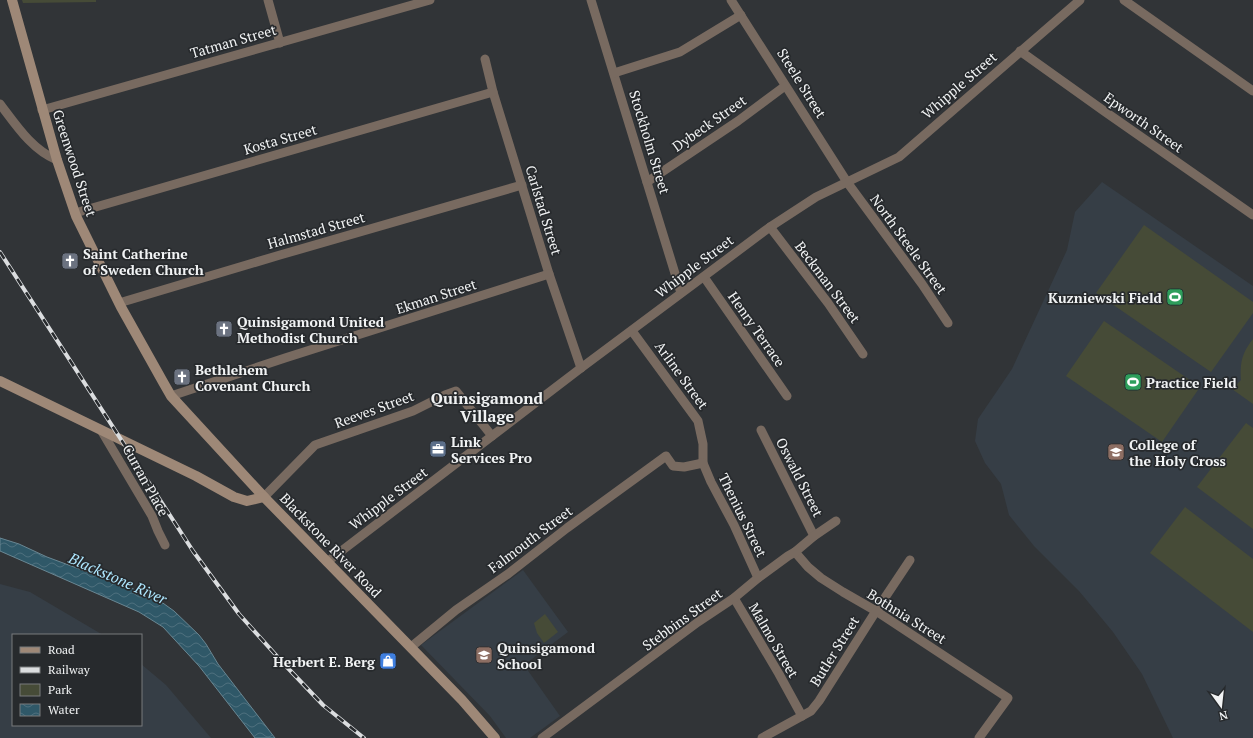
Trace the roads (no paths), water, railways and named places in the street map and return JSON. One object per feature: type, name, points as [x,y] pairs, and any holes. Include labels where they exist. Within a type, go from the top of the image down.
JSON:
[{"type":"main road","name":"Greenwood Street","points":[[12,0],[42,110],[75,213],[119,303],[171,396],[264,497]]},
{"type":"main road","name":"Blackstone River Road","points":[[0,382],[196,476],[234,497],[248,501],[264,497],[462,700],[495,738]]},
{"type":"street","points":[[268,0],[280,43]]},
{"type":"street","name":"Tatman Street","points":[[42,110],[280,43],[416,2],[430,0]]},
{"type":"street","name":"Stockholm Street","points":[[591,0],[681,293]]},
{"type":"street","name":"Steele Street","points":[[731,0],[847,182]]},
{"type":"street","name":"Whipple Street","points":[[327,562],[581,368],[770,227],[816,196],[899,157],[1080,0]]},
{"type":"street","points":[[1124,0],[1136,10],[1195,49],[1253,91]]},
{"type":"street","points":[[614,73],[680,52],[740,14]]},
{"type":"street","name":"Epworth Street","points":[[1020,51],[1253,215]]},
{"type":"street","name":"Carlstad Street","points":[[485,59],[493,92],[549,274],[581,368]]},
{"type":"street","name":"Dybeck Street","points":[[647,182],[738,121],[785,86]]},
{"type":"street","name":"Kosta Street","points":[[75,213],[493,92]]},
{"type":"street","points":[[0,104],[26,138],[48,156],[57,160]]},
{"type":"street","name":"North Steele Street","points":[[847,182],[922,284],[948,323]]},
{"type":"street","name":"Halmstad Street","points":[[119,303],[522,185]]},
{"type":"street","name":"Beckman Street","points":[[770,227],[828,303],[864,354]]},
{"type":"street","name":"Ekman Street","points":[[171,396],[549,274]]},
{"type":"street","name":"Henry Terrace","points":[[704,277],[787,396]]},
{"type":"street","name":"Arline Street","points":[[632,331],[698,421],[703,444],[703,463]]},
{"type":"street","name":"Reeves Street","points":[[264,497],[315,446],[413,411],[445,395],[456,392],[492,436]]},
{"type":"street","name":"Curran Place","points":[[101,430],[152,516],[165,545]]},
{"type":"street","name":"Oswald Street","points":[[760,430],[814,536]]},
{"type":"street","name":"Falmouth Street","points":[[411,647],[456,610],[508,574],[567,528],[666,456],[673,466],[684,467],[703,463]]},
{"type":"street","name":"Thenius Street","points":[[703,463],[711,482],[734,525],[758,578]]},
{"type":"street","name":"Stebbins Street","points":[[542,738],[698,622],[734,598],[758,578],[836,521]]},
{"type":"street","name":"Bothnia Street","points":[[795,552],[808,567],[821,578],[876,611],[1008,698],[979,738]]},
{"type":"street","name":"Butler Street","points":[[762,738],[811,711],[819,701],[910,560]]},
{"type":"street","name":"Malmo Street","points":[[734,598],[802,716]]},
{"type":"water","points":[[0,538],[144,593],[160,601],[174,611],[199,635],[218,664],[275,738],[255,738],[199,666],[163,627],[139,612],[0,551]]},
{"type":"railway","points":[[0,252],[193,551],[239,614],[323,705],[364,738]]},
{"type":"place","name":"Saint Catherine of Sweden Church","points":[[70,261]]},
{"type":"place","name":"Kuzniewski Field","points":[[1175,297]]},
{"type":"place","name":"Quinsigamond United Methodist Church","points":[[224,329]]},
{"type":"place","name":"Bethlehem Covenant Church","points":[[182,377]]},
{"type":"place","name":"Practice Field","points":[[1133,382]]},
{"type":"place","name":"Link Services Pro","points":[[438,449]]},
{"type":"place","name":"College of the Holy Cross","points":[[1116,452]]},
{"type":"place","name":"Quinsigamond School","points":[[484,655]]},
{"type":"place","name":"Herbert E. Berg","points":[[388,661]]},
{"type":"district","name":"Quinsigamond Village","points":[[487,407]]},
{"type":"water label","name":"Blackstone River","points":[[118,578]]}]
